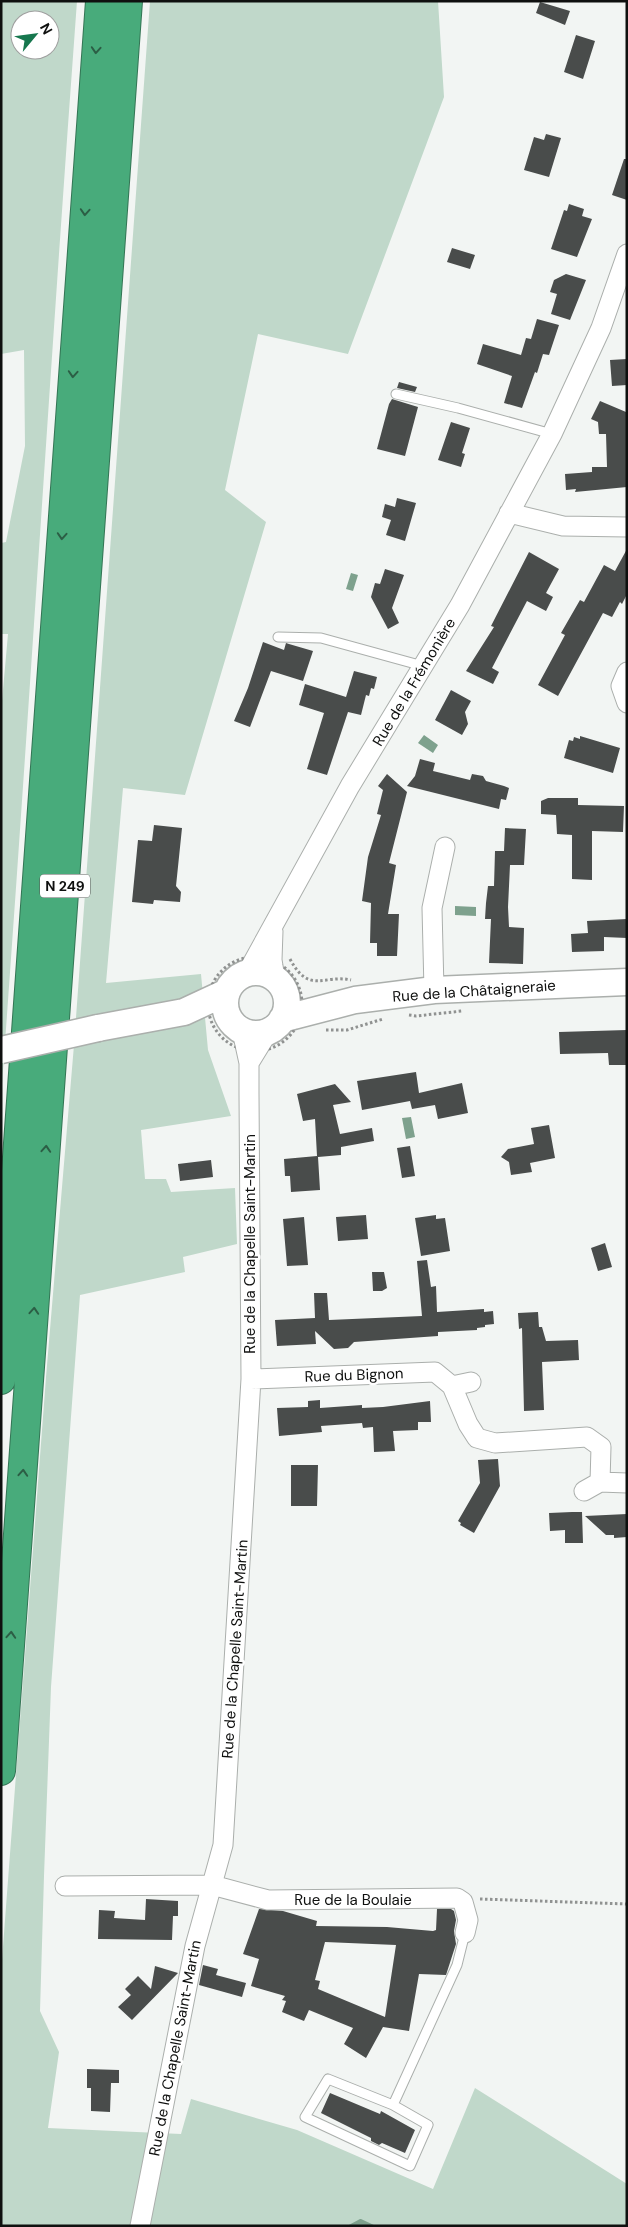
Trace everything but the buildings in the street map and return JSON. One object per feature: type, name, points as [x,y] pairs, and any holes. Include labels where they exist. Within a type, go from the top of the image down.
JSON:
[{"type":"highway","name":"N 249","points":[[1,1380],[100,1]]},
{"type":"highway","name":"N 249","points":[[1,1771],[128,1]]},
{"type":"street","name":"Rue de la Frémonière","points":[[270,1007],[273,927],[350,786],[460,605],[552,434],[601,328],[627,254]]},
{"type":"street","points":[[510,513],[563,526],[627,527]]},
{"type":"street","points":[[627,672],[621,686],[627,703]]},
{"type":"street","points":[[434,990],[432,908],[445,847]]},
{"type":"street","name":"Rue de la Châtaigneraie","points":[[1,1050],[98,1028],[184,1012],[355,1000],[434,990],[627,982]]},
{"type":"street","name":"Rue de la Chapelle Saint-Martin","points":[[140,2226],[191,1965],[223,1845],[251,1379],[270,1007]]},
{"type":"street","name":"Rue du Bignon","points":[[251,1379],[435,1372],[452,1386]]},
{"type":"street","points":[[471,1382],[452,1386],[468,1424],[477,1438],[486,1442],[587,1438],[601,1447],[592,1487],[627,1482]]},
{"type":"street","name":"Rue de la Boulaie","points":[[65,1886],[212,1885],[268,1900],[457,1898]]},
{"type":"street","points":[[457,1898],[463,1902],[468,1920],[465,1933]]},
{"type":"lane","points":[[396,394],[458,408],[552,434]]},
{"type":"lane","points":[[278,637],[321,638],[423,666]]},
{"type":"lane","points":[[393,2105],[457,1965],[465,1933]]},
{"type":"lane","points":[[328,2079],[393,2105],[428,2125],[410,2166],[306,2117],[328,2079]]},
{"type":"path","points":[[270,1007],[239,960],[224,968],[212,985],[270,1007],[347,1030],[391,1016]]},
{"type":"path","points":[[270,1007],[235,1047],[224,1040],[218,1033],[270,1007],[311,980],[318,982],[340,978],[356,981]]},
{"type":"path","points":[[400,1015],[441,1014],[472,1010],[471,989]]},
{"type":"path","points":[[457,1898],[627,1904]]},
{"type":"shaded area","points":[[1,1],[77,1],[1,1097],[1,712],[8,634],[1,634],[1,543],[6,542],[25,446],[24,350],[1,354]]},
{"type":"shaded area","points":[[150,1],[438,1],[444,97],[348,354],[258,334],[225,490],[266,522],[185,795],[123,788],[106,983],[201,974],[208,1050],[231,1116],[141,1130],[145,1179],[166,1179],[171,1192],[235,1188],[237,1244],[183,1257],[185,1272],[80,1295],[51,1687],[40,2011],[59,2052],[48,2128],[181,2134],[191,2099],[297,2130],[433,2189],[475,2088],[627,2184],[627,2226],[1,2226],[1,1973],[46,1377],[74,1045]]},
{"type":"shaded area","points":[[351,573],[358,575],[353,591],[346,589]]},
{"type":"shaded area","points":[[424,735],[438,745],[433,753],[418,743]]},
{"type":"shaded area","points":[[455,906],[476,907],[476,916],[455,915]]},
{"type":"shaded area","points":[[411,1117],[415,1137],[406,1139],[402,1118]]},
{"type":"shaded area","points":[[361,2219],[376,2226],[347,2226]]}]
